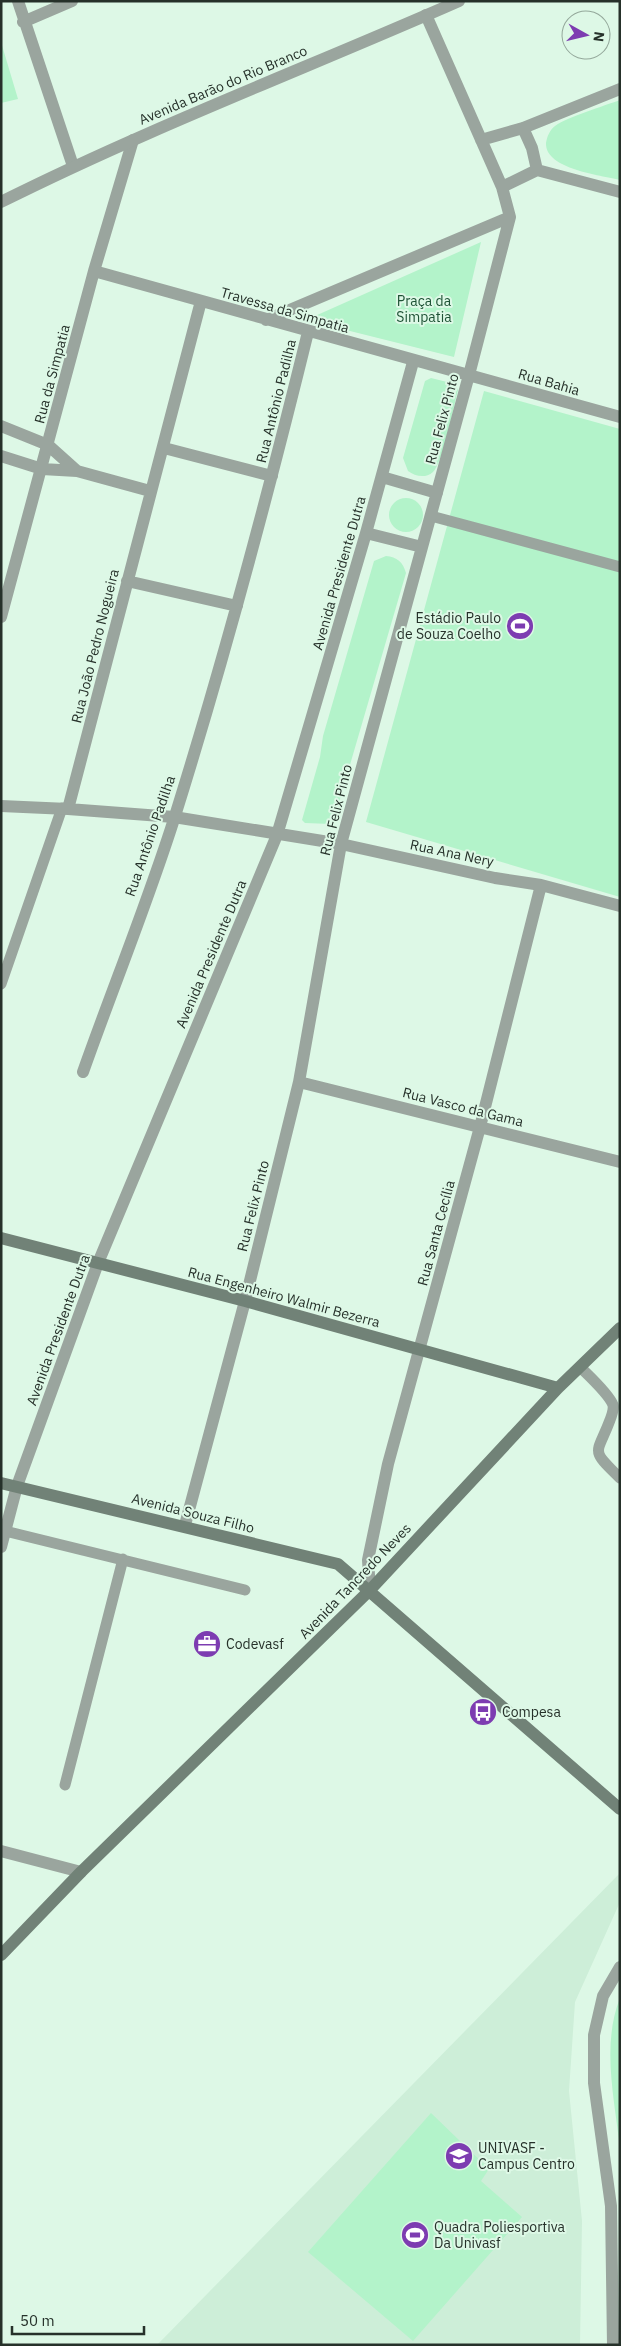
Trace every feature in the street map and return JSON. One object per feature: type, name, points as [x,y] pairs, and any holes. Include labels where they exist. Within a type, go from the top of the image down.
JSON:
[{"type":"main road","name":"Rua Engenheiro Walmir Bezerra","points":[[1,1238],[244,1301],[558,1388]]},
{"type":"main road","name":"Avenida Tancredo Neves","points":[[1,1955],[81,1872],[370,1590],[558,1388],[620,1328]]},
{"type":"main road","name":"Avenida Souza Filho","points":[[1,1483],[338,1564],[620,1809]]},
{"type":"street","points":[[18,1],[73,166]]},
{"type":"street","points":[[24,22],[72,1]]},
{"type":"street","name":"Avenida Barão do Rio Branco","points":[[1,202],[73,166],[457,2]]},
{"type":"street","name":"Rua Felix Pinto","points":[[185,1526],[299,1082],[341,844],[437,494],[510,217],[502,187],[426,15]]},
{"type":"street","points":[[481,140],[523,128],[620,89]]},
{"type":"street","points":[[523,128],[538,170]]},
{"type":"street","name":"Rua da Simpatia","points":[[1,617],[94,271],[133,140]]},
{"type":"street","points":[[502,187],[538,170],[620,192]]},
{"type":"street","points":[[266,320],[510,217]]},
{"type":"street","name":"Travessa da Simpatia","points":[[94,271],[413,362],[469,375]]},
{"type":"street","name":"Rua João Pedro Nogueira","points":[[65,808],[150,491],[164,448],[201,301]]},
{"type":"street","name":"Rua Antônio Padilha","points":[[83,1072],[174,817],[237,606],[308,332]]},
{"type":"street","name":"Avenida Presidente Dutra","points":[[1,1547],[17,1486],[98,1264],[277,835],[366,533],[413,362]]},
{"type":"street","name":"Rua Bahia","points":[[469,375],[620,418]]},
{"type":"street","points":[[1,426],[48,445],[77,471]]},
{"type":"street","name":"Rua Antônio Padilha","points":[[164,448],[272,476]]},
{"type":"street","points":[[1,456],[42,469],[77,471],[150,491]]},
{"type":"street","points":[[382,477],[437,494]]},
{"type":"street","points":[[366,533],[422,547]]},
{"type":"street","points":[[127,581],[237,606]]},
{"type":"street","name":"Rua Ana Nery","points":[[1,806],[65,808],[174,817],[341,844],[495,878],[541,885],[620,906]]},
{"type":"street","name":"Rua Santa Cecília","points":[[370,1590],[368,1560],[388,1464],[480,1126],[541,885]]},
{"type":"street","name":"Rua Vasco da Gama","points":[[299,1082],[620,1162]]},
{"type":"street","points":[[1,1851],[81,1872]]},
{"type":"street","points":[[612,2345],[611,2206],[594,2083],[594,2035],[603,1996],[620,1967]]},
{"type":"lane","points":[[431,516],[620,567]]},
{"type":"lane","points":[[1,984],[65,808]]},
{"type":"lane","points":[[580,1367],[613,1404],[613,1413],[601,1439],[598,1453],[602,1460],[620,1478]]},
{"type":"lane","points":[[6,1531],[245,1590]]},
{"type":"lane","points":[[65,1785],[123,1560]]},
{"type":"shaded area","name":"UNIVASF - Campus Centro","points":[[620,1873],[620,1902],[575,2002],[569,2091],[582,2221],[580,2345],[157,2345]]},
{"type":"green space","points":[[1,42],[18,99],[1,103]]},
{"type":"green space","points":[[620,100],[620,180],[588,173],[564,165],[554,159],[548,152],[547,138],[555,126],[577,115]]},
{"type":"green space","name":"Praça da Simpatia","points":[[481,242],[454,357],[306,320]]},
{"type":"green space","points":[[431,378],[455,384],[458,390],[440,458],[433,472],[427,476],[420,476],[408,471],[403,458],[425,381]]},
{"type":"green space","name":"Estádio Paulo de Souza Coelho","points":[[484,391],[620,429],[620,897],[366,822]]},
{"type":"green space","points":[[406,498],[418,503],[423,515],[418,527],[406,532],[394,527],[389,515],[394,503]]},
{"type":"green space","points":[[386,556],[399,561],[406,573],[333,823],[305,823],[302,820],[320,757],[323,736],[374,561]]},
{"type":"green space","points":[[620,1998],[620,2149],[610,2054],[614,2016]]},
{"type":"green space","name":"Quadra Poliesportiva Da Univasf","points":[[431,2113],[489,2169],[481,2181],[522,2217],[413,2341],[308,2252]]},
{"type":"place","name":"Estádio Paulo de Souza Coelho","points":[[520,626]]},
{"type":"place","name":"Codevasf","points":[[207,1644]]},
{"type":"place","name":"Compesa","points":[[483,1712]]},
{"type":"place","name":"UNIVASF - Campus Centro","points":[[459,2156]]},
{"type":"place","name":"Quadra Poliesportiva Da Univasf","points":[[415,2235]]}]
